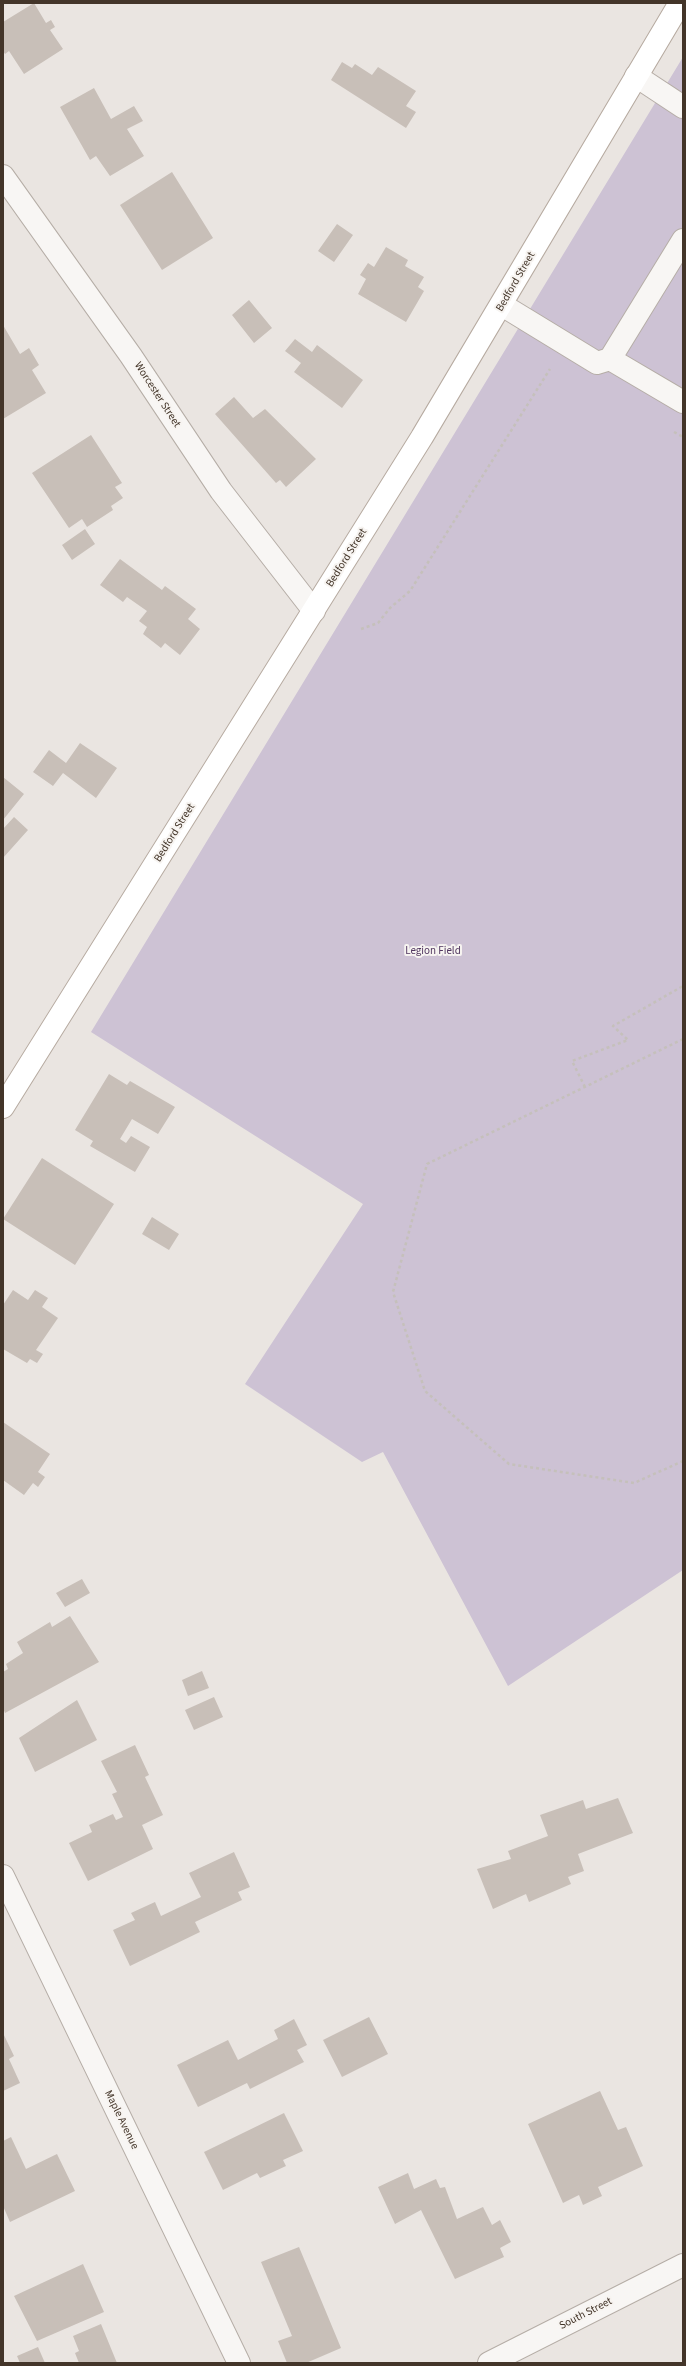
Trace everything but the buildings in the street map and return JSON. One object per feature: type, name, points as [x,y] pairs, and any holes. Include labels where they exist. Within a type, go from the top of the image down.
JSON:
[{"type":"main road","name":"Bedford Street","points":[[3,1107],[314,611],[502,305],[680,3]]},
{"type":"street","points":[[636,76],[683,107]]},
{"type":"street","name":"Worcester Street","points":[[3,176],[131,356],[221,490],[314,611]]},
{"type":"street","points":[[502,305],[597,363],[610,359],[683,240]]},
{"type":"street","points":[[610,359],[683,402]]},
{"type":"street","name":"Maple Avenue","points":[[3,1876],[239,2363]]},
{"type":"street","name":"South Street","points":[[489,2363],[683,2265]]},
{"type":"path","points":[[361,629],[378,623],[390,608],[410,591],[554,363]]},
{"type":"path","points":[[585,1087],[572,1062],[628,1040],[613,1026],[683,986]]},
{"type":"path","points":[[683,1039],[427,1164],[393,1292],[425,1391],[509,1464],[634,1483],[683,1461]]},
{"type":"green space","name":"Legion Field","points":[[683,57],[683,1570],[508,1686],[383,1452],[362,1462],[245,1384],[363,1204],[91,1032]]}]
